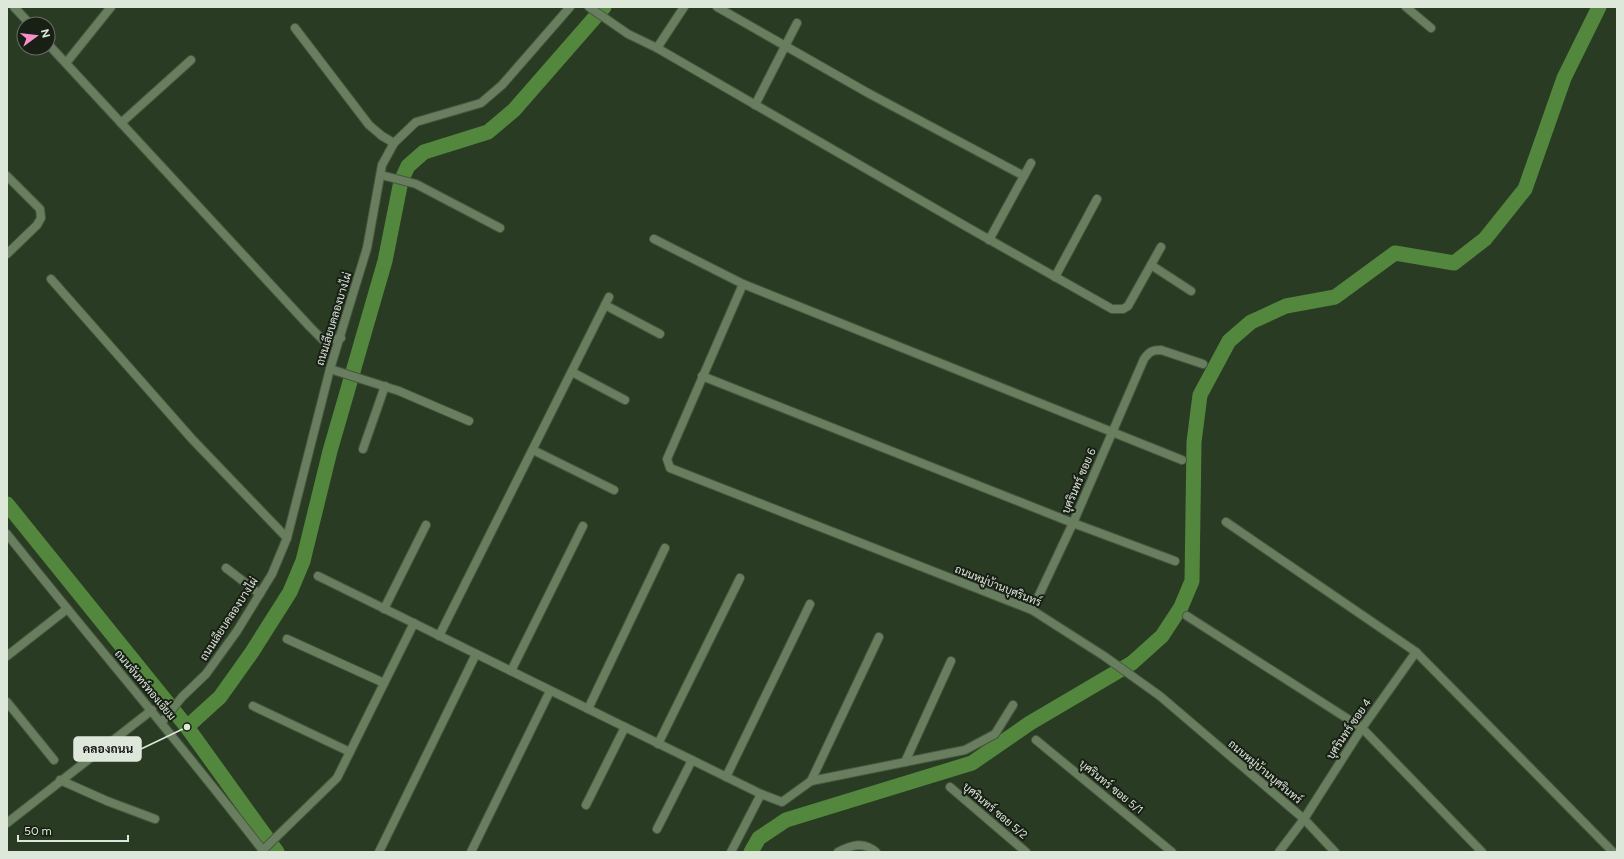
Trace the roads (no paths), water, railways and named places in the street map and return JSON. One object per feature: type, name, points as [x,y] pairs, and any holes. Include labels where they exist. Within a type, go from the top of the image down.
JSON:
[{"type":"street","points":[[14,7],[22,16]]},
{"type":"street","points":[[66,63],[111,7]]},
{"type":"street","name":"ถนนเลียบคลองบางไผ่","points":[[162,722],[182,697],[206,674],[237,631],[272,574],[287,538],[330,369],[341,338],[367,248],[382,165],[394,143],[416,122],[482,102],[502,85],[570,7]]},
{"type":"street","points":[[589,7],[613,24],[1054,277],[1112,308],[1123,309],[1128,306],[1161,247]]},
{"type":"street","points":[[657,48],[684,7]]},
{"type":"street","points":[[717,7],[785,46],[1024,176]]},
{"type":"street","points":[[1406,7],[1431,28]]},
{"type":"street","points":[[755,105],[797,23]]},
{"type":"street","points":[[295,28],[369,125],[382,136],[394,143]]},
{"type":"street","points":[[56,52],[323,340],[341,338]]},
{"type":"street","points":[[121,123],[191,60]]},
{"type":"street","points":[[989,240],[1031,163]]},
{"type":"street","points":[[380,175],[406,181],[436,193],[500,228]]},
{"type":"street","points":[[7,176],[40,209],[41,218],[37,225],[7,254]]},
{"type":"street","points":[[1054,277],[1097,199]]},
{"type":"street","points":[[654,239],[743,284],[1111,433],[1182,460]]},
{"type":"street","points":[[1150,265],[1191,291]]},
{"type":"street","points":[[51,279],[192,439],[287,538]]},
{"type":"street","points":[[743,284],[702,376],[1073,523],[1175,561]]},
{"type":"street","points":[[439,636],[609,297]]},
{"type":"street","points":[[605,305],[660,334]]},
{"type":"street","name":"บุศรินทร์ ซอย 6","points":[[1032,610],[1073,523],[1111,433],[1148,353],[1154,350],[1161,350],[1203,364]]},
{"type":"street","points":[[330,369],[385,386],[469,421]]},
{"type":"street","points":[[572,372],[625,400]]},
{"type":"street","name":"ถนนหมู่บ้านบุศรินทร์","points":[[702,376],[667,459],[668,464],[673,470],[1032,610],[1133,675],[1304,820],[1335,852]]},
{"type":"street","points":[[363,449],[385,386]]},
{"type":"street","points":[[533,450],[614,490]]},
{"type":"street","points":[[1226,522],[1416,652],[1613,852]]},
{"type":"street","points":[[384,609],[426,525]]},
{"type":"street","points":[[511,671],[583,526]]},
{"type":"street","name":"ถนนจันทร์ทองเอี่ยม","points":[[7,534],[67,609],[162,722],[264,851]]},
{"type":"street","points":[[588,709],[665,548]]},
{"type":"street","points":[[226,568],[260,594]]},
{"type":"street","points":[[318,576],[658,744],[761,794],[782,802],[811,781],[965,750],[995,734],[1012,705]]},
{"type":"street","points":[[658,744],[740,578]]},
{"type":"street","points":[[726,777],[810,604]]},
{"type":"street","points":[[7,656],[67,609]]},
{"type":"street","points":[[1187,616],[1362,728],[1482,852]]},
{"type":"street","points":[[264,851],[337,778],[414,623]]},
{"type":"street","points":[[811,781],[879,637]]},
{"type":"street","points":[[287,639],[384,683]]},
{"type":"street","name":"บุศรินทร์ ซอย 4","points":[[1279,852],[1304,820],[1362,728],[1416,652]]},
{"type":"street","points":[[379,852],[476,654]]},
{"type":"street","points":[[905,762],[951,661]]},
{"type":"street","points":[[471,852],[550,691]]},
{"type":"street","points":[[7,702],[54,760]]},
{"type":"street","points":[[253,706],[350,752]]},
{"type":"street","points":[[7,823],[60,780],[152,710]]},
{"type":"street","points":[[586,805],[625,727]]},
{"type":"street","name":"บุศรินทร์ ซอย 5/1","points":[[1036,740],[1172,852]]},
{"type":"street","points":[[657,829],[692,760]]},
{"type":"street","points":[[60,780],[107,801],[155,819]]},
{"type":"street","name":"บุศรินทร์ ซอย 5/2","points":[[950,787],[1026,852]]},
{"type":"street","points":[[731,852],[761,794]]},
{"type":"street","points":[[838,852],[851,845],[858,844],[872,848],[876,852]]},
{"type":"waterway","points":[[187,727],[220,697],[252,652],[290,592],[303,561],[330,451],[385,261],[401,181],[408,166],[424,152],[488,132],[514,110],[604,7]]},
{"type":"waterway","points":[[751,852],[759,838],[786,820],[972,763],[1030,723],[1132,663],[1162,636],[1181,607],[1192,581],[1194,442],[1200,395],[1229,341],[1251,322],[1286,306],[1335,297],[1395,253],[1454,263],[1485,239],[1525,189],[1564,78],[1599,7]]},
{"type":"waterway","points":[[7,504],[187,727],[277,852]]},
{"type":"place","name":"คลองถนน","points":[[187,727]]}]
